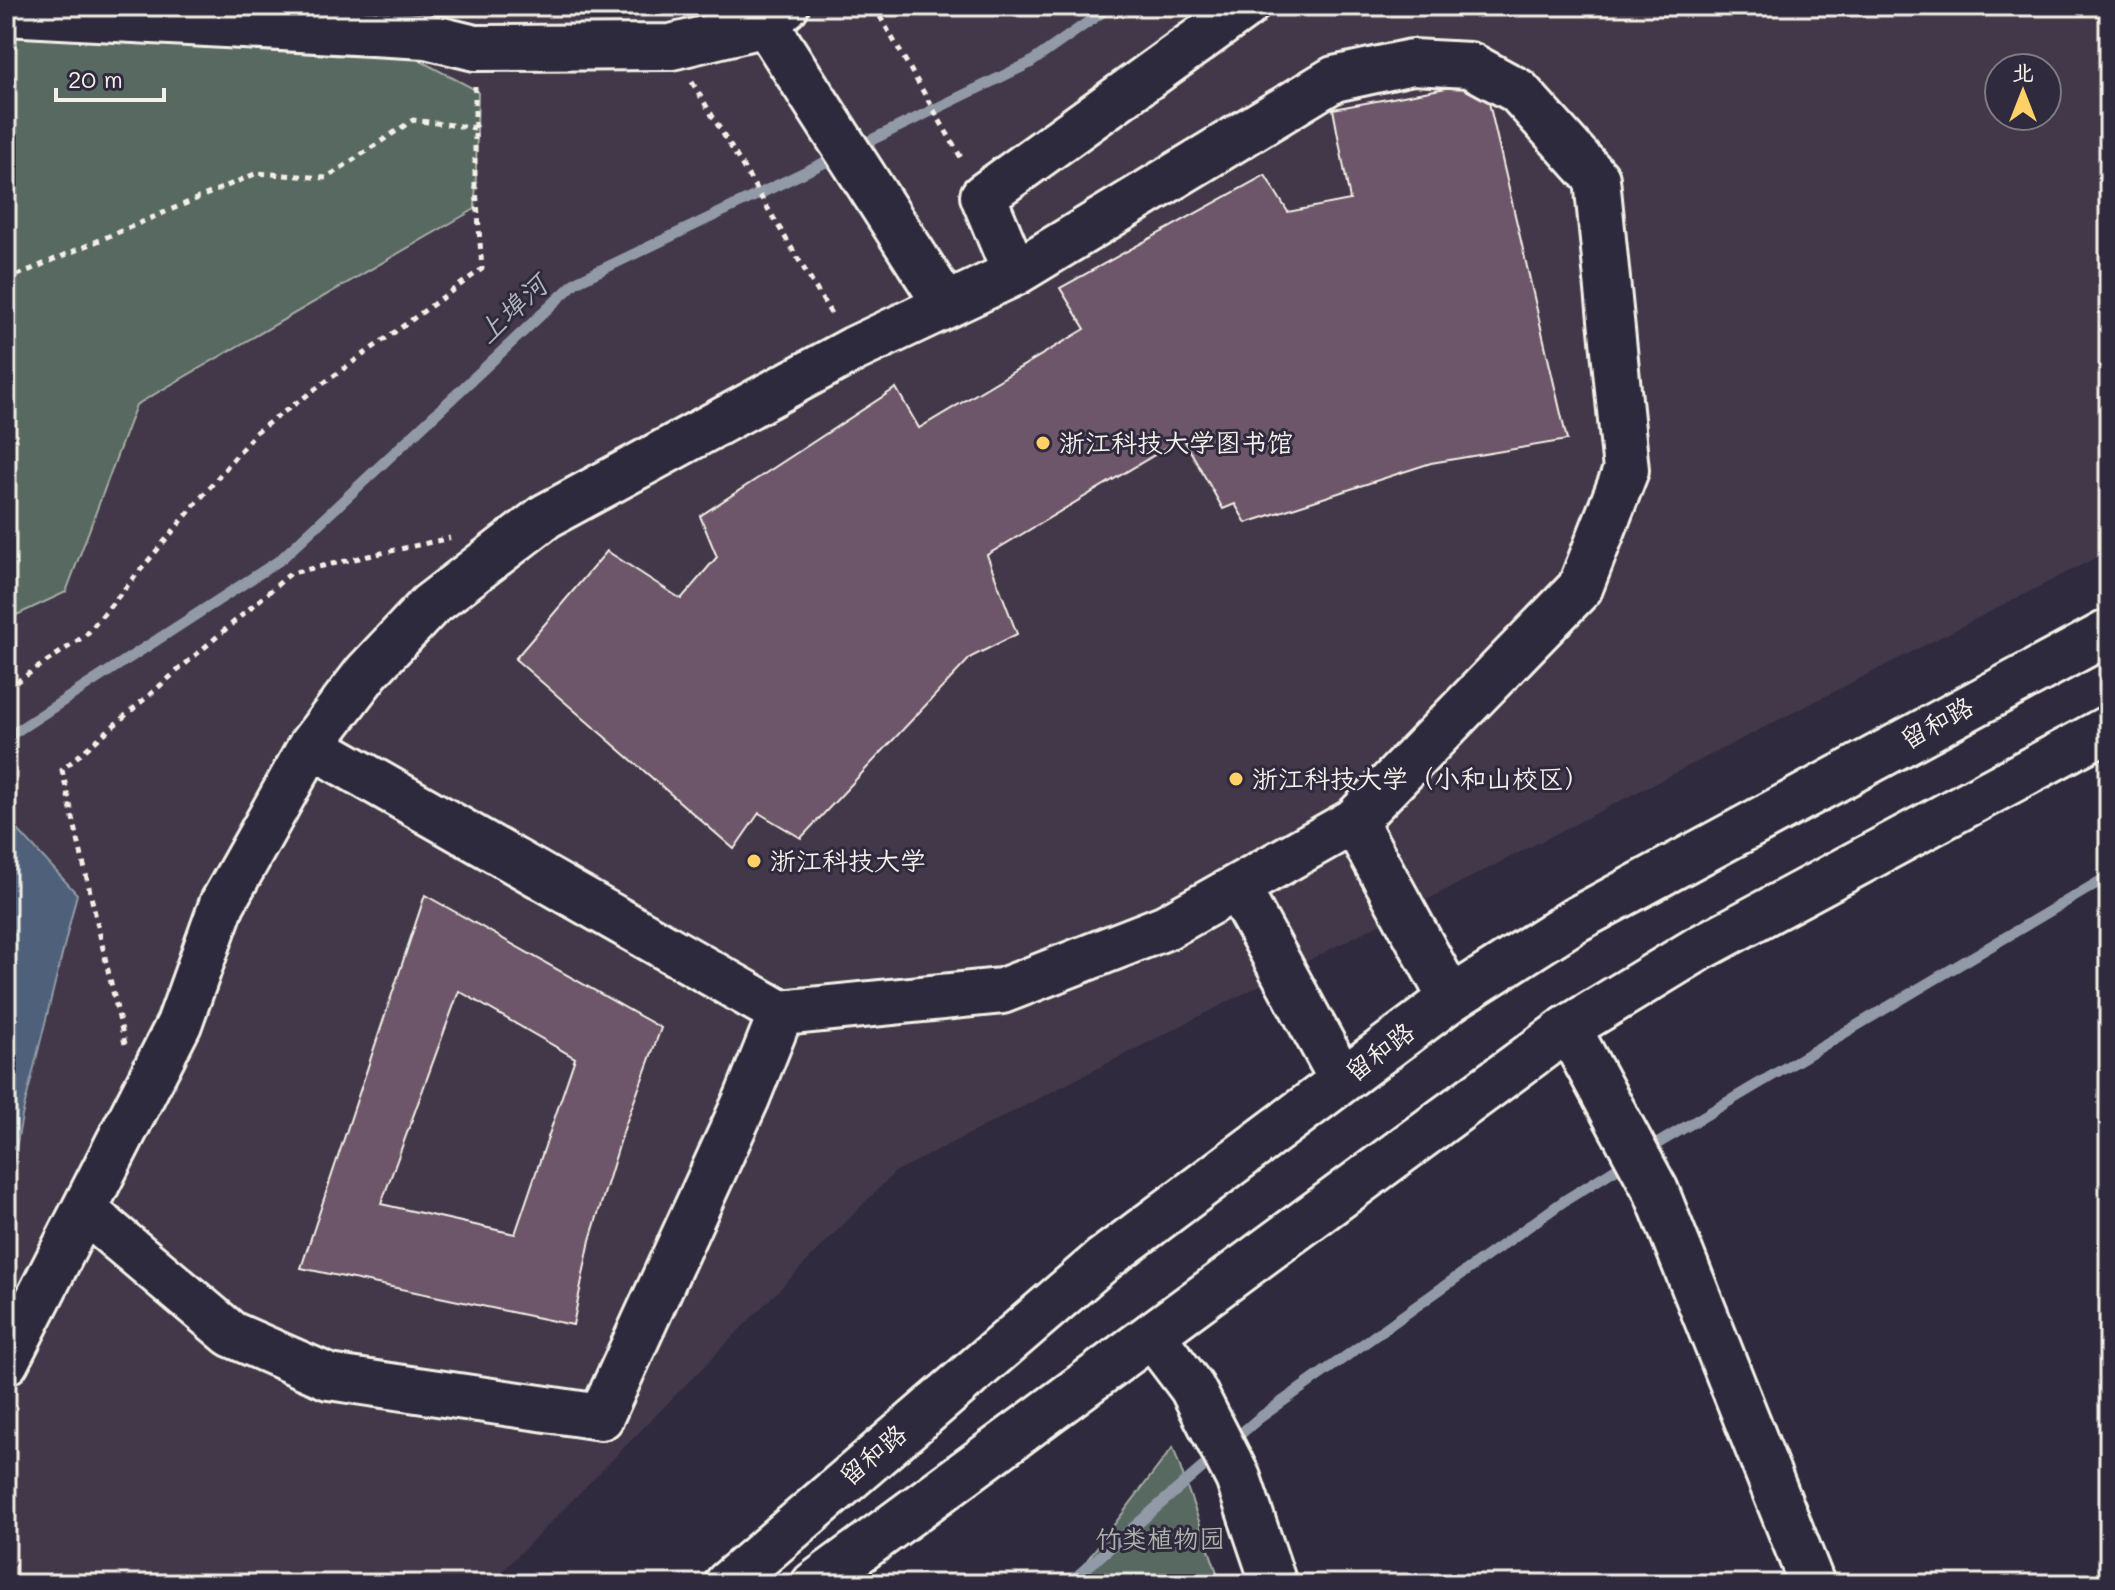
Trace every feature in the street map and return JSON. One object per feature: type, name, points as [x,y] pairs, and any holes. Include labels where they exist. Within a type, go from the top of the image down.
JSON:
[{"type":"street","points":[[1015,273],[983,196],[1246,6]]},
{"type":"street","points":[[6,13],[426,36],[475,48],[671,47],[776,15],[902,239],[946,305]]},
{"type":"street","points":[[6,1362],[179,1024],[222,904],[311,745],[367,672],[429,606],[546,516],[854,349],[1015,273],[1334,79],[1412,62],[1470,65],[1518,91],[1597,179],[1626,470],[1580,588],[1354,821],[1166,927],[1002,991],[781,1013],[311,745]]},
{"type":"street","name":"留和路","points":[[727,1584],[838,1485],[1104,1259],[1451,999],[1575,920],[2109,632]]},
{"type":"street","points":[[814,1584],[1568,1028],[1698,949],[2109,728]]},
{"type":"street","points":[[1354,821],[1451,999]]},
{"type":"street","points":[[1237,887],[1342,1080]]},
{"type":"street","points":[[84,1210],[231,1334],[329,1377],[601,1417],[747,1098],[781,1013]]},
{"type":"street","points":[[1568,1028],[1637,1155],[1812,1584]]},
{"type":"street","points":[[1152,1335],[1192,1388],[1238,1478],[1274,1584]]},
{"type":"path","points":[[874,6],[983,196]]},
{"type":"path","points":[[671,47],[812,286]]},
{"type":"path","points":[[6,689],[86,635],[256,432],[482,269],[475,209],[475,48]]},
{"type":"path","points":[[6,280],[257,173],[326,178],[413,120],[475,128]]},
{"type":"path","points":[[475,209],[476,188]]},
{"type":"path","points":[[126,1047],[62,770],[291,573],[456,537]]},
{"type":"shaded area","name":"浙江科技大学","points":[[6,6],[2109,6],[2109,551],[895,1172],[490,1584],[6,1584]]},
{"type":"green space","points":[[6,33],[392,46],[478,91],[475,209],[136,405],[66,592],[6,620]]},
{"type":"green space","name":"竹类植物园","points":[[1173,1447],[1221,1584],[1069,1584]]},
{"type":"water","points":[[6,817],[77,894],[22,1116],[6,1204]]},
{"type":"building","points":[[1484,81],[1567,440],[1431,463],[1246,523],[1235,504],[1223,509],[1183,438],[987,555],[1017,634],[971,657],[801,838],[759,813],[734,849],[515,659],[607,551],[681,599],[717,557],[700,516],[896,388],[919,428],[1085,329],[1060,288],[1265,175],[1288,212],[1350,200],[1333,109]]},
{"type":"building","points":[[425,895],[661,1028],[625,1126],[590,1240],[573,1325],[301,1268]],"holes":[[[459,991],[575,1058],[515,1234],[381,1204]]]},
{"type":"waterway","name":"上埠河","points":[[857,147],[1030,63],[1111,6]]},
{"type":"waterway","name":"上埠河","points":[[6,738],[280,560],[576,282],[838,156]]},
{"type":"waterway","points":[[1645,1151],[2109,876]]},
{"type":"waterway","points":[[1230,1443],[1258,1419],[1564,1201],[1630,1160]]},
{"type":"waterway","points":[[1068,1584],[1217,1455]]},
{"type":"place","name":"浙江科技大学图书馆","points":[[1043,443]]},
{"type":"place","name":"浙江科技大学（小和山校区）","points":[[1236,779]]},
{"type":"place","name":"浙江科技大学","points":[[754,861]]}]
